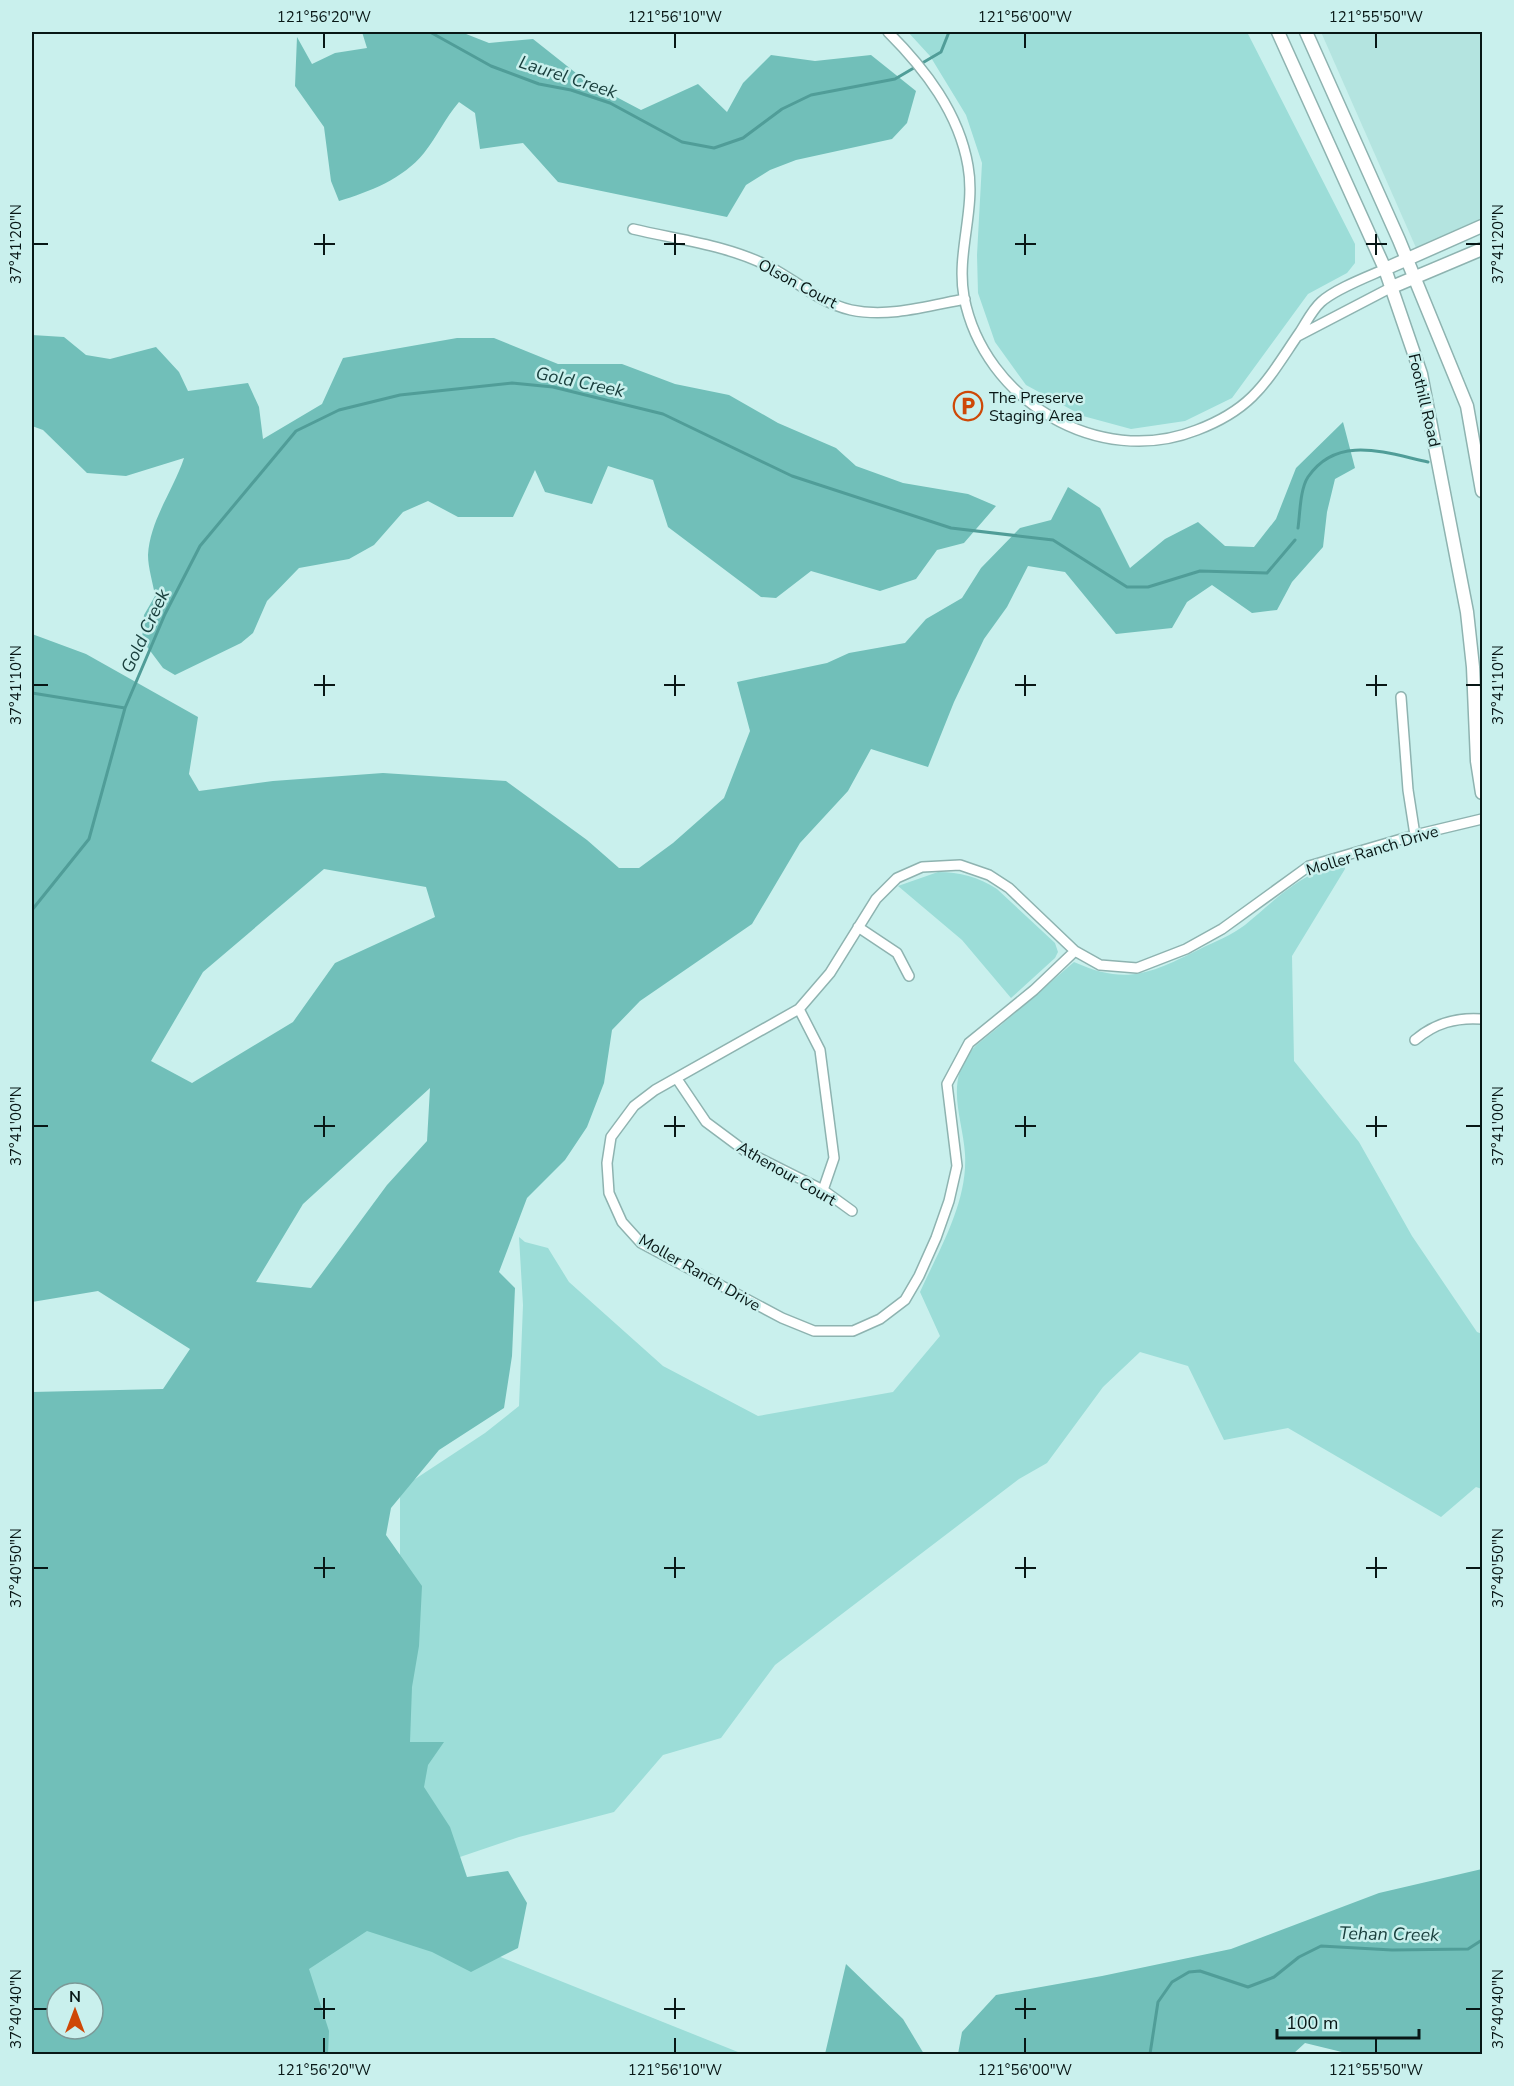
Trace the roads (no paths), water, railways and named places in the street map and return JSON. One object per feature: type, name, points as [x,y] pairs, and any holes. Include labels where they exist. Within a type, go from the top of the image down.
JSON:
[{"type":"main road","name":"Foothill Road","points":[[1278,32],[1385,269],[1421,374],[1467,612],[1473,666],[1477,760],[1482,793]]},
{"type":"main road","name":"Foothill Road","points":[[1306,32],[1407,260],[1467,406],[1482,491]]},
{"type":"main road","points":[[1385,269],[1482,226]]},
{"type":"main road","points":[[1392,287],[1482,249]]},
{"type":"street","points":[[888,32],[936,88],[959,134],[968,166],[970,194],[962,251],[965,299],[980,344],[1001,377],[1022,397],[1052,418],[1083,432],[1111,440],[1144,441],[1174,437],[1222,419],[1251,400],[1321,302],[1385,269]]},
{"type":"street","name":"Olson Court","points":[[633,229],[725,248],[770,267],[817,296],[850,310],[879,313],[965,299]]},
{"type":"street","points":[[1296,337],[1392,287]]},
{"type":"street","points":[[1401,697],[1408,790],[1415,835]]},
{"type":"street","name":"Moller Ranch Drive","points":[[1075,951],[1034,990],[969,1043],[947,1084],[957,1166],[949,1201],[920,1276],[905,1300],[880,1319],[852,1331],[814,1331],[782,1318],[641,1243],[622,1222],[609,1193],[607,1163],[611,1137],[634,1106],[799,1009],[830,973],[876,899],[897,878],[922,867],[960,865],[989,875],[1009,888],[1075,951],[1100,965],[1137,968],[1186,949],[1221,929],[1309,866],[1415,835],[1482,819]]},
{"type":"street","points":[[858,927],[897,953],[909,976]]},
{"type":"street","points":[[799,1009],[820,1050],[823,1071],[834,1158],[823,1190]]},
{"type":"street","points":[[1415,1040],[1430,1027],[1467,1018],[1482,1019]]},
{"type":"street","name":"Athenour Court","points":[[677,1079],[706,1122],[745,1151],[823,1190],[852,1211]]},
{"type":"waterway","name":"Laurel Creek","points":[[430,32],[491,66],[539,84],[571,90],[610,103],[682,142],[714,148],[743,138],[782,109],[811,95],[895,79],[941,52],[949,32]]},
{"type":"waterway","name":"Gold Creek","points":[[32,910],[89,839],[125,708],[165,614],[200,546],[296,431],[339,410],[400,395],[512,383],[553,387],[663,414],[792,476],[951,528],[1053,540],[1127,587],[1148,587],[1200,571],[1267,573],[1295,540]]},
{"type":"waterway","name":"Gold Creek","points":[[1298,528],[1305,482],[1320,464],[1333,455],[1348,451],[1379,451],[1428,462]]},
{"type":"waterway","points":[[32,693],[125,708]]},
{"type":"waterway","name":"Tehan Creek","points":[[1150,2054],[1158,2002],[1172,1982],[1189,1972],[1200,1971],[1248,1987],[1274,1977],[1299,1957],[1321,1946],[1392,1950],[1468,1949],[1482,1940]]},
{"type":"place","name":"The Preserve Staging Area","points":[[968,406]]}]
